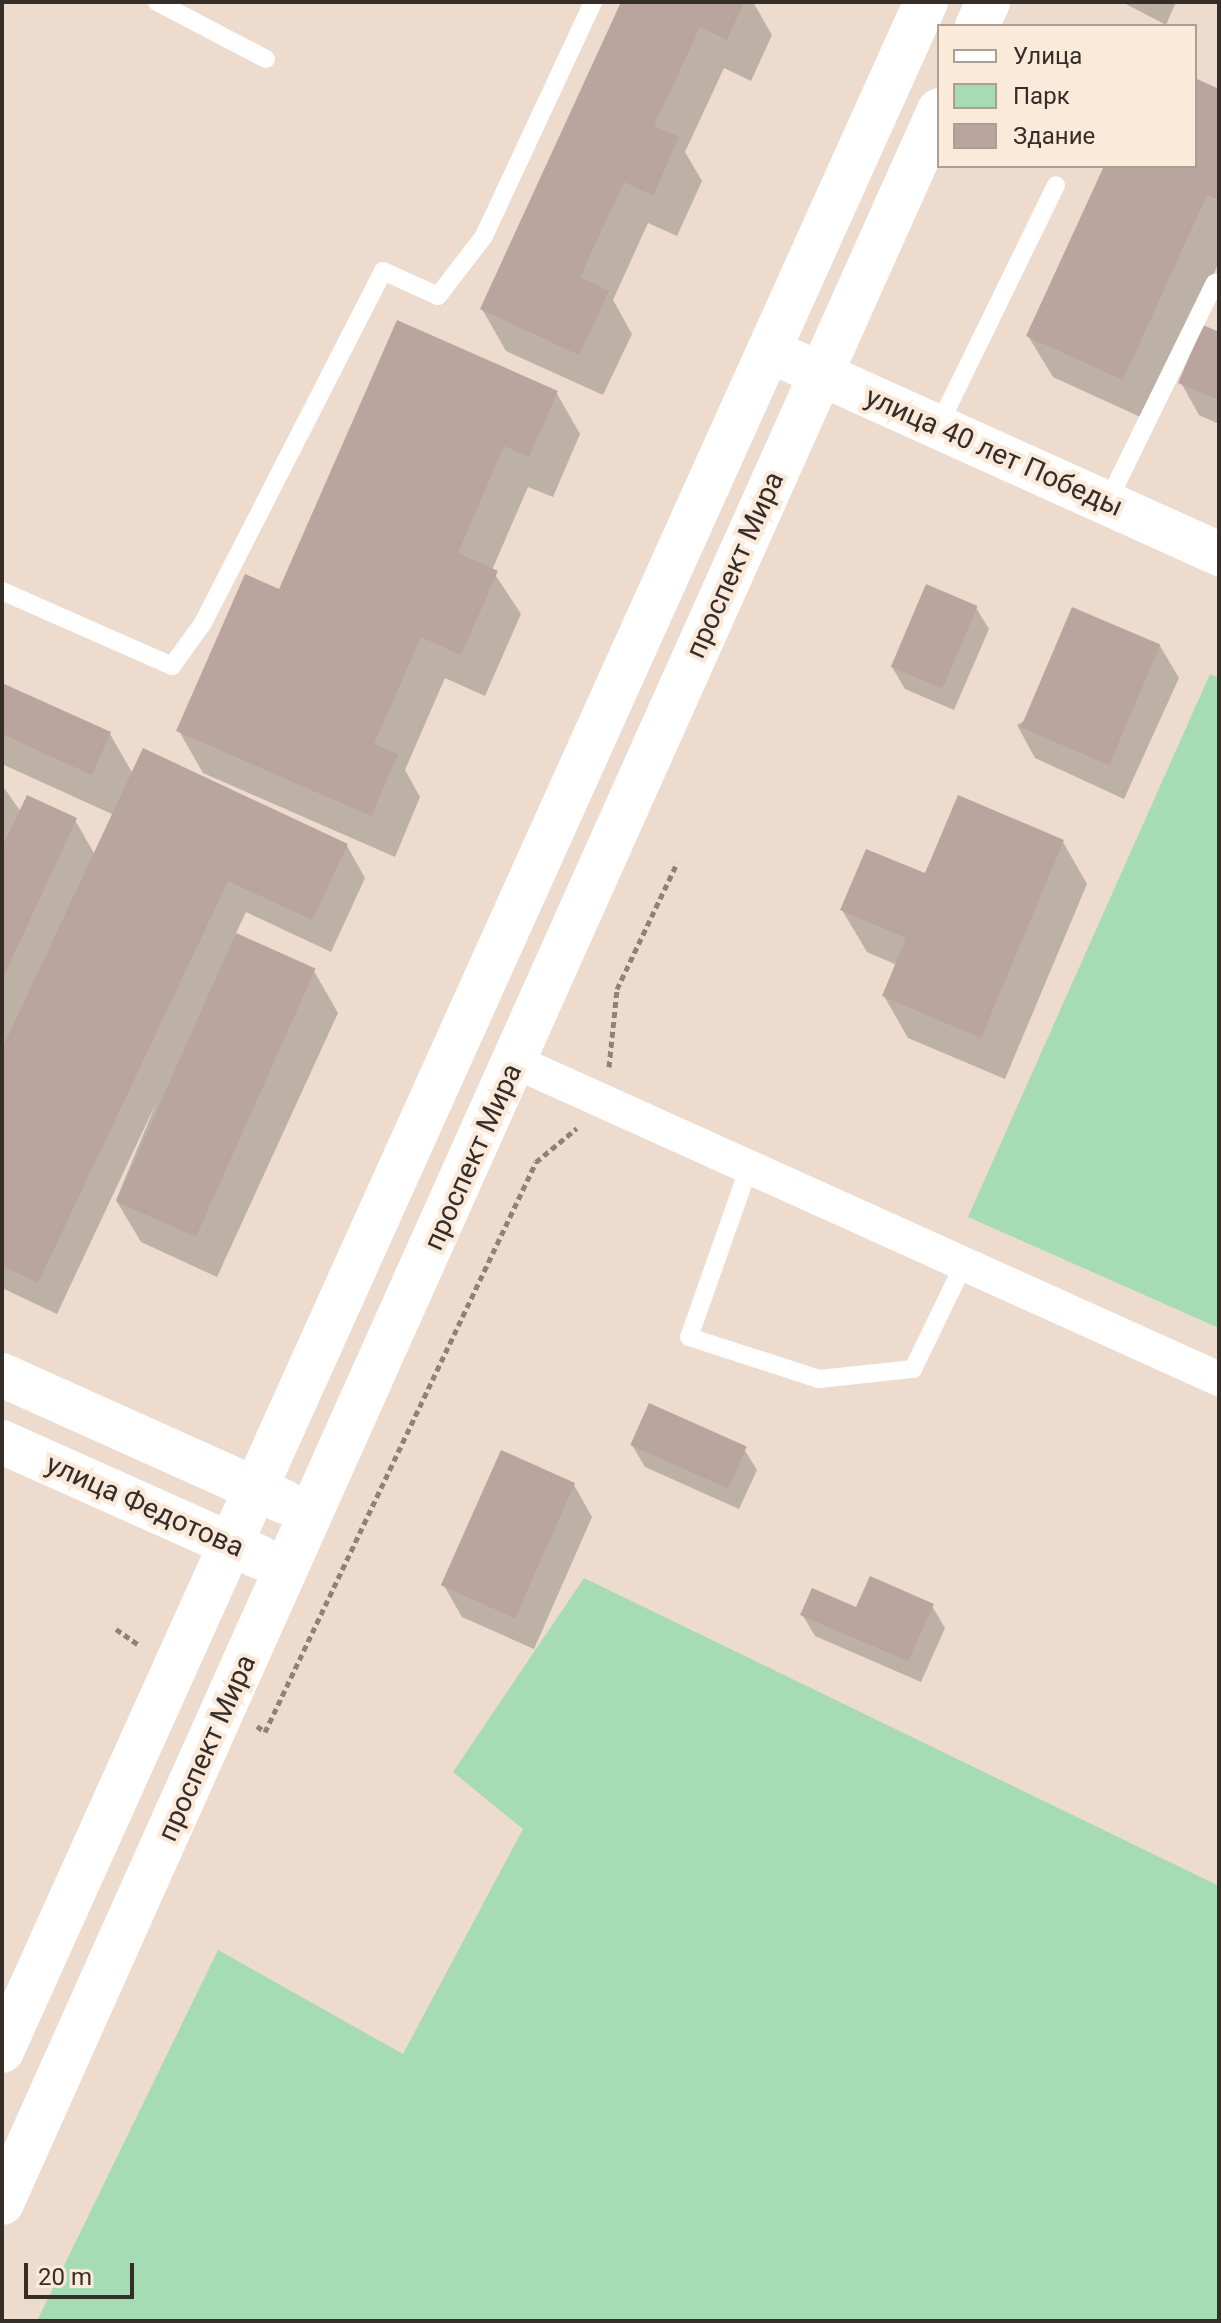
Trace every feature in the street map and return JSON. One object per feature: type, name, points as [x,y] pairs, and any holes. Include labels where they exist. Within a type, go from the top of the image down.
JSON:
[{"type":"street","name":"проспект Мира","points":[[2,2051],[258,1491],[926,2]]},
{"type":"street","points":[[978,24],[988,2]]},
{"type":"street","name":"проспект Мира","points":[[2,2203],[516,1062],[819,373],[937,114]]},
{"type":"street","name":"улица 40 лет Победы","points":[[768,350],[1219,554]]},
{"type":"street","points":[[516,1062],[1219,1379]]},
{"type":"street","points":[[2,1375],[312,1515]]},
{"type":"street","name":"улица Федотова","points":[[2,1442],[287,1570]]},
{"type":"lane","points":[[157,2],[266,59]]},
{"type":"lane","points":[[2,591],[172,666],[203,623],[383,271],[438,296],[484,236],[593,2]]},
{"type":"lane","points":[[938,427],[1056,185]]},
{"type":"lane","points":[[1107,503],[1215,283]]},
{"type":"lane","points":[[749,1167],[689,1337],[819,1379],[913,1369],[964,1264]]},
{"type":"path","points":[[227,1704],[265,1732],[536,1162],[582,1124],[595,1098],[613,1059],[617,989],[677,863]]},
{"type":"path","points":[[116,1629],[175,1671]]},
{"type":"green space","points":[[1210,674],[1219,678],[1219,1328],[968,1217]]},
{"type":"green space","points":[[584,1578],[1219,1886],[1219,2321],[37,2321],[218,1950],[403,2054],[523,1829],[453,1772]]},
{"type":"building","points":[[621,2],[744,2],[727,40],[700,27],[654,126],[679,137],[653,196],[624,182],[580,277],[609,291],[579,355],[480,309]]},
{"type":"building","points":[[1197,79],[1219,89],[1219,200],[1207,195],[1123,380],[1026,336],[1103,168],[1197,168]]},
{"type":"building","points":[[397,320],[558,391],[529,457],[504,446],[458,553],[498,571],[461,655],[421,637],[374,744],[398,754],[371,816],[176,731],[245,574],[279,589]]},
{"type":"building","points":[[1203,325],[1219,332],[1219,400],[1178,383]]},
{"type":"building","points":[[926,584],[978,606],[942,689],[891,667]]},
{"type":"building","points":[[1072,607],[1160,645],[1109,765],[1021,728]]},
{"type":"building","points":[[2,683],[111,732],[92,775],[2,734]]},
{"type":"building","points":[[143,748],[348,844],[312,920],[228,881],[38,1283],[2,1266],[2,1049]]},
{"type":"building","points":[[27,795],[77,818],[2,980],[2,848]]},
{"type":"building","points":[[958,795],[1064,840],[981,1038],[882,996],[906,938],[840,910],[866,849],[925,873]]},
{"type":"building","points":[[236,933],[315,968],[196,1237],[116,1202]]},
{"type":"building","points":[[649,1403],[747,1447],[728,1489],[630,1445]]},
{"type":"building","points":[[501,1450],[575,1483],[515,1618],[441,1585]]},
{"type":"building","points":[[870,1576],[934,1604],[908,1661],[800,1615],[812,1588],[856,1607]]}]
